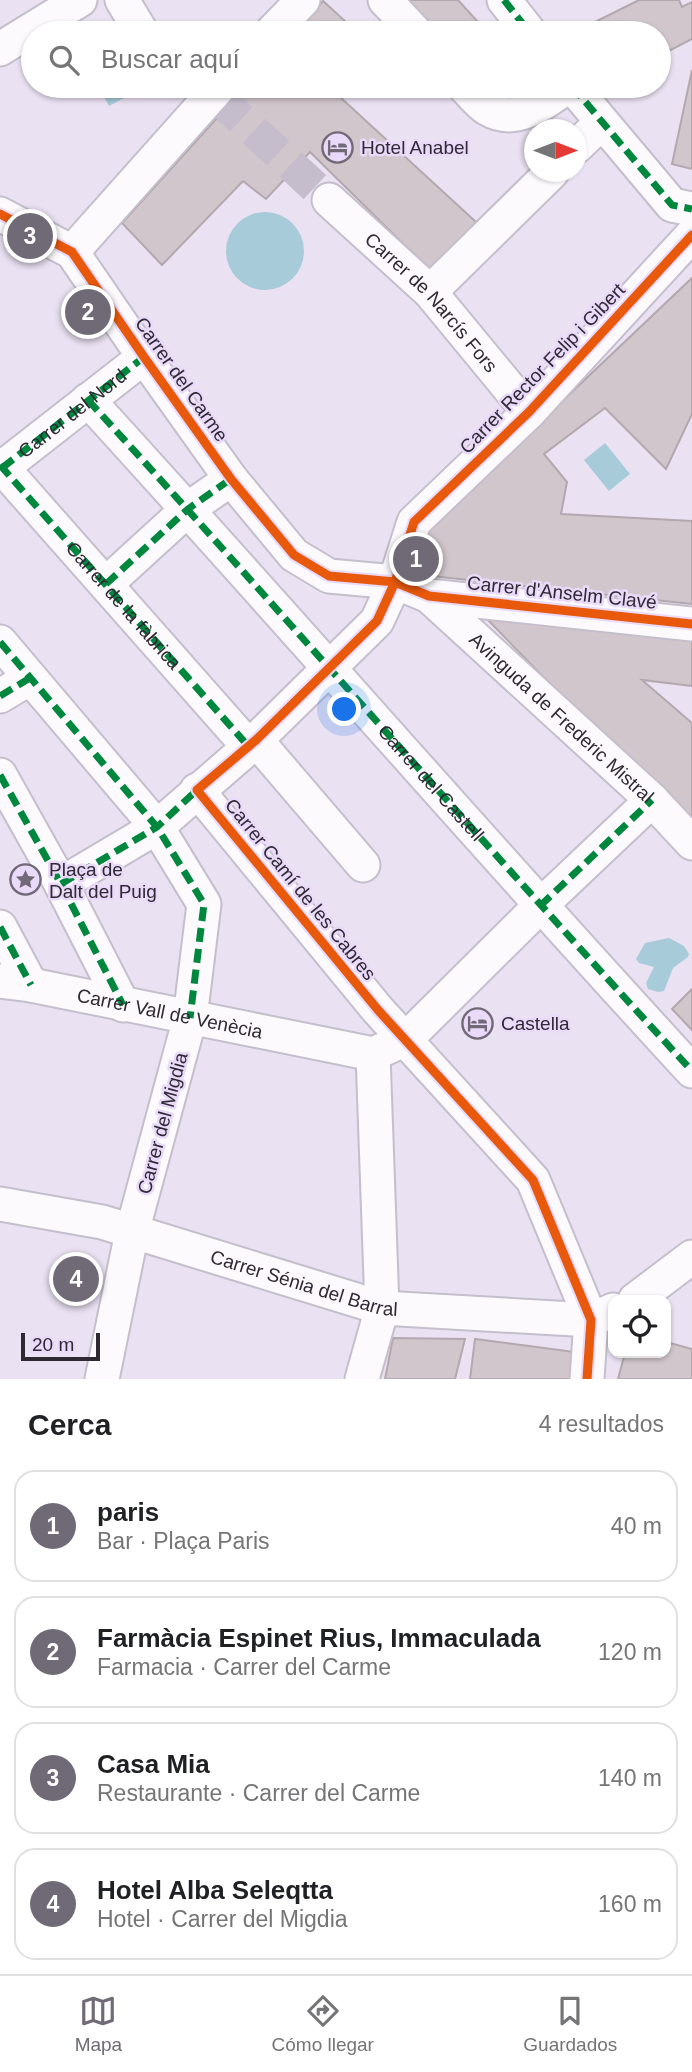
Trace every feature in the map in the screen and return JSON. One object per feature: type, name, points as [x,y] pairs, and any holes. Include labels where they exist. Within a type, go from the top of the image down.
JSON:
[{"type":"street","points":[[46,21],[80,0]]},
{"type":"street","points":[[122,0],[135,21]]},
{"type":"street","points":[[283,21],[303,0]]},
{"type":"street","points":[[385,0],[405,21]]},
{"type":"street","points":[[504,0],[521,21]]},
{"type":"street","points":[[0,49],[21,36]]},
{"type":"street","points":[[72,252],[207,98]]},
{"type":"street","points":[[475,98],[485,108],[500,115],[539,107],[552,98]]},
{"type":"street","points":[[580,98],[672,205],[692,209]]},
{"type":"street","points":[[587,136],[601,123]]},
{"type":"street","points":[[430,292],[542,182]]},
{"type":"street","name":"Carrer de Narcís Fors","points":[[328,200],[430,292],[528,412]]},
{"type":"street","name":"Carrer del Carme","points":[[0,214],[72,252],[231,479],[294,555],[329,576],[395,582]]},
{"type":"street","name":"Carrer Rector Felip i Gibert","points":[[395,582],[414,523],[528,412],[692,234]]},
{"type":"street","name":"Carrer del Nord","points":[[1,467],[144,357]]},
{"type":"street","name":"Carrer del Castell","points":[[88,400],[540,906],[692,1071]]},
{"type":"street","name":"Carrer de la fàbrica","points":[[1,467],[363,865]]},
{"type":"street","points":[[106,584],[188,509],[231,479]]},
{"type":"street","points":[[61,884],[157,827],[253,743],[377,621],[395,582],[429,596]]},
{"type":"street","name":"Carrer d'Anselm Clavé","points":[[429,596],[692,624]]},
{"type":"street","name":"Avinguda de Frederic Mistral","points":[[429,596],[652,800],[692,844]]},
{"type":"street","name":"Carrer del Migdia","points":[[0,642],[157,827],[204,904],[190,1018],[132,1232],[102,1379]]},
{"type":"street","points":[[0,696],[30,678]]},
{"type":"street","points":[[0,775],[61,884],[123,1005]]},
{"type":"street","name":"Carrer Camí de les Cabres","points":[[197,790],[378,1010],[412,1034],[439,1079],[533,1180],[602,1315]]},
{"type":"street","points":[[362,1379],[382,1308],[373,1054],[412,1034],[540,906],[652,800]]},
{"type":"street","points":[[0,927],[15,983]]},
{"type":"street","name":"Carrer Vall de Venècia","points":[[15,983],[373,1054]]},
{"type":"street","name":"Carrer Sénia del Barral","points":[[3,1198],[102,1222],[382,1308],[602,1315]]},
{"type":"street","points":[[642,1295],[692,1257]]},
{"type":"street","points":[[587,1379],[602,1315]]},
{"type":"water","points":[[105,98],[124,98],[109,106]]},
{"type":"water","points":[[265,212],[280,215],[293,223],[301,236],[304,251],[301,266],[293,279],[280,287],[265,290],[250,287],[237,279],[229,266],[226,251],[229,236],[237,223],[250,215]]},
{"type":"water","points":[[605,443],[630,474],[609,491],[584,460]]},
{"type":"water","points":[[669,938],[684,946],[688,957],[673,968],[664,991],[648,989],[646,983],[654,967],[639,963],[636,959],[645,943]]},
{"type":"building","points":[[405,0],[458,0],[477,21],[424,21]]},
{"type":"building","points":[[639,0],[679,0],[682,7],[692,2],[692,39],[671,50],[671,21],[597,21]]},
{"type":"building","points":[[323,1],[345,21],[305,21]]},
{"type":"building","points":[[692,70],[692,169],[672,164]]},
{"type":"building","points":[[235,98],[341,98],[488,233],[441,281],[310,152],[266,199],[243,181],[162,265],[122,223]]},
{"type":"building","points":[[692,278],[692,414],[666,469],[605,408],[544,454],[567,482],[561,514],[692,521],[692,604],[432,576],[418,538]]},
{"type":"building","points":[[487,619],[692,640],[692,686],[642,680],[692,723],[692,830]]},
{"type":"building","points":[[692,989],[692,1030],[672,1009]]},
{"type":"building","points":[[393,1338],[465,1339],[455,1379],[385,1379]]},
{"type":"building","points":[[475,1339],[575,1352],[572,1379],[470,1379]]},
{"type":"building","points":[[671,1343],[692,1349],[692,1379],[618,1379],[624,1358],[671,1358]]},
{"type":"tunnel","points":[[218,98],[329,200]]},
{"type":"marked path","points":[[504,0],[521,21]]},
{"type":"marked path","points":[[582,98],[672,205],[692,209]]},
{"type":"marked path","points":[[2,468],[144,357]]},
{"type":"marked path","points":[[88,400],[692,1071]]},
{"type":"marked path","points":[[0,465],[249,747]]},
{"type":"marked path","points":[[106,584],[188,509],[231,479]]},
{"type":"marked path","points":[[0,642],[157,827],[204,904],[190,1018]]},
{"type":"marked path","points":[[0,696],[30,678]]},
{"type":"marked path","points":[[0,775],[61,884],[123,1005]]},
{"type":"marked path","points":[[61,884],[157,827],[197,790]]},
{"type":"marked path","points":[[540,906],[652,800]]},
{"type":"marked path","points":[[0,927],[31,985]]},
{"type":"cycle path","points":[[0,214],[72,252],[231,479],[294,555],[329,576],[395,582],[429,596],[692,624]]},
{"type":"cycle path","points":[[587,1379],[591,1320],[533,1180],[378,1010],[197,790],[256,740],[377,621],[395,582],[414,522],[529,412],[692,235]]},
{"type":"place","name":"Hotel Anabel","points":[[338,147]]},
{"type":"place","name":"Casa Mia","points":[[30,236]]},
{"type":"place","name":"Farmàcia Espinet Rius, Immaculada","points":[[88,312]]},
{"type":"place","name":"paris","points":[[416,559]]},
{"type":"place","name":"Plaça de Dalt del Puig","points":[[26,880]]},
{"type":"place","name":"Castella","points":[[478,1023]]},
{"type":"place","name":"Hotel Alba Seleqtta","points":[[76,1279]]}]
